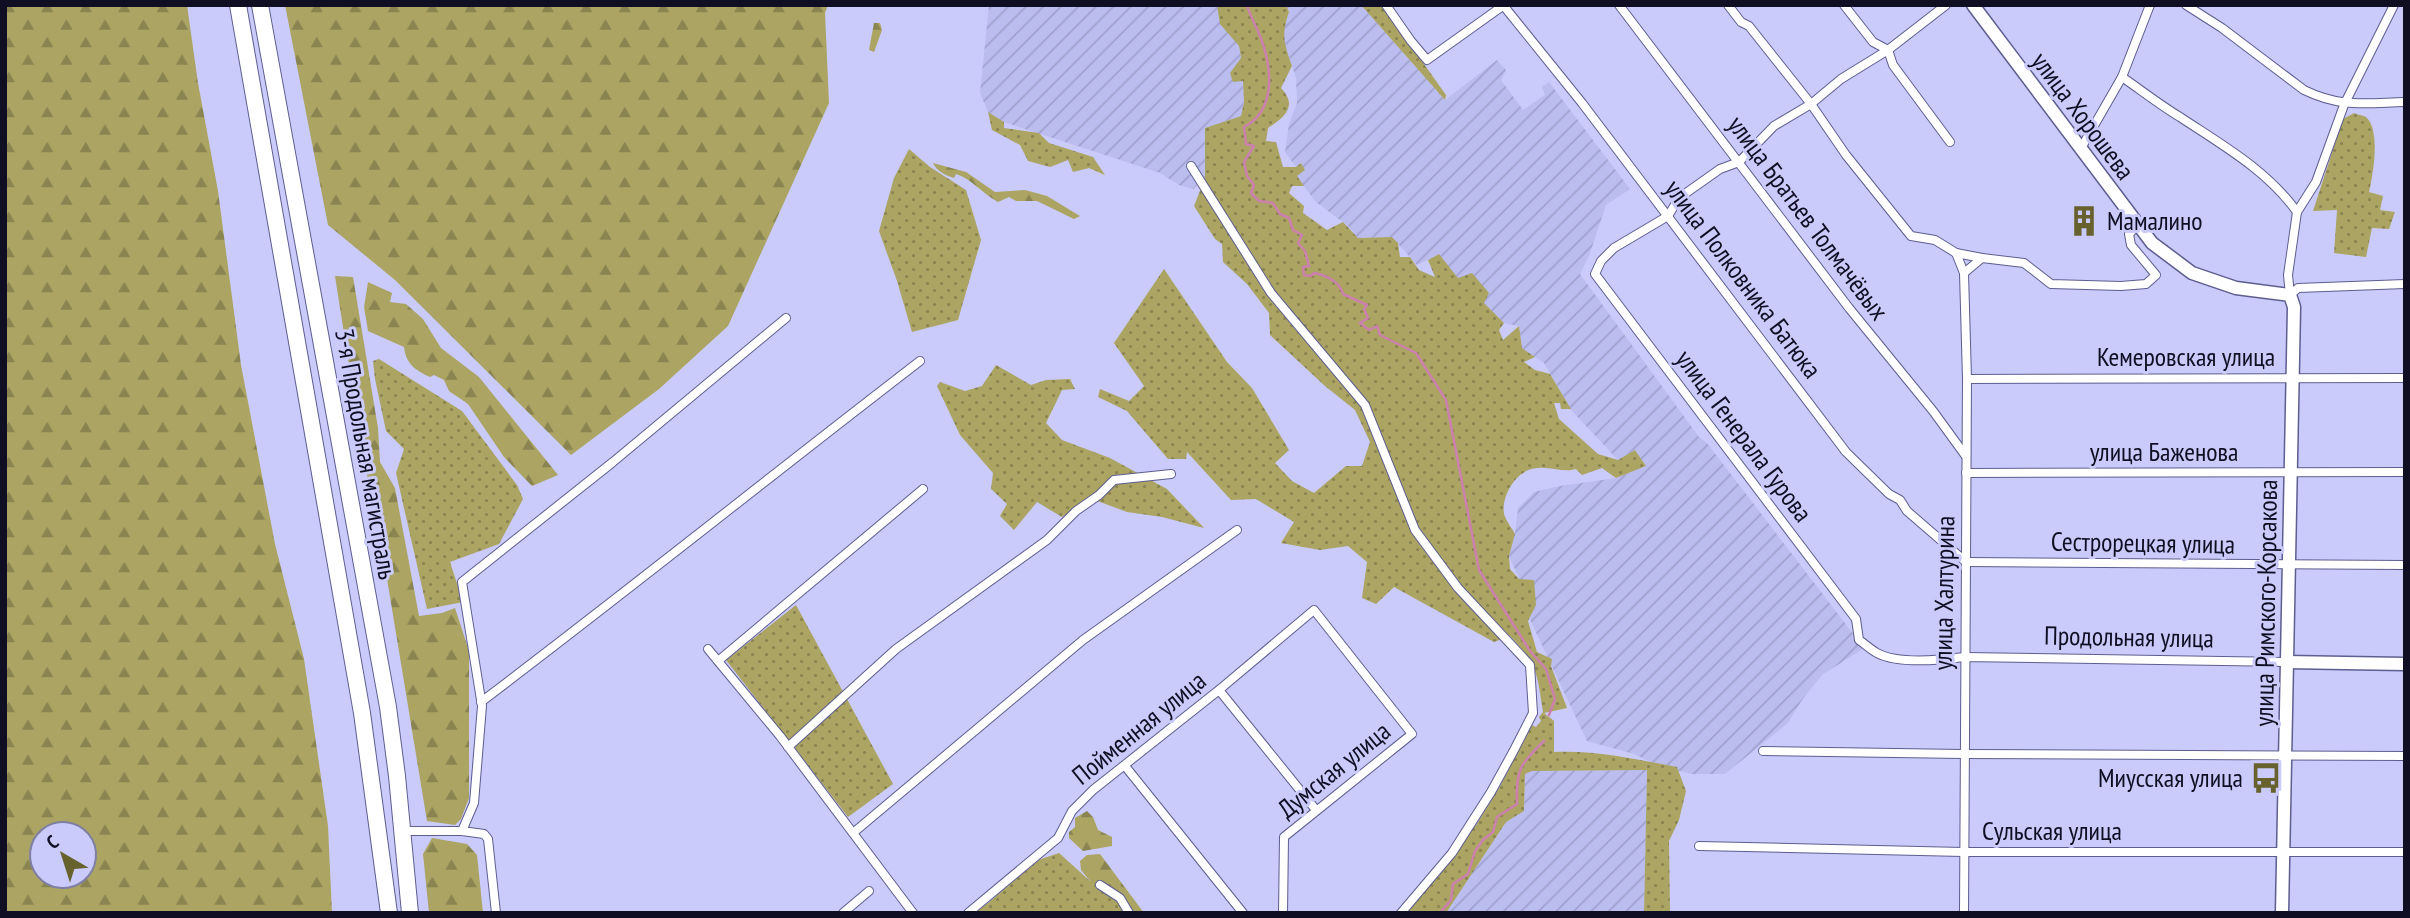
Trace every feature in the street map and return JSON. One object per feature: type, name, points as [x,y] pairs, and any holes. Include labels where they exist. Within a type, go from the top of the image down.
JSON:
[{"type":"highway","name":"3-я Продольная магистраль","points":[[238,5],[373,778],[389,913]]},
{"type":"highway","name":"3-я Продольная магистраль","points":[[260,5],[388,707],[410,913]]},
{"type":"main road","name":"улица Хорошева","points":[[1973,5],[2137,226],[2160,251],[2192,273],[2236,288],[2290,295]]},
{"type":"main road","name":"улица Римского-Корсакова","points":[[2282,913],[2292,473],[2294,307],[2290,295]]},
{"type":"main road","name":"Продольная улица","points":[[2286,662],[2405,664]]},
{"type":"street","points":[[1386,5],[1427,60],[1503,5]]},
{"type":"street","name":"улица Полковника Батюка","points":[[1503,5],[1583,103],[1846,452],[1889,495],[1900,500],[1907,511],[1966,562]]},
{"type":"street","name":"улица Братьев Толмачёвых","points":[[1619,5],[1849,308],[1933,411],[1965,455]]},
{"type":"street","points":[[1728,5],[1741,22],[1749,26],[1811,104],[1846,155],[1910,236],[1935,240],[1956,253],[2024,263],[2052,284],[2121,286],[2147,284],[2156,275],[2131,245],[2129,234],[2137,226]]},
{"type":"street","points":[[1844,5],[1872,42],[1888,50],[1893,65],[1950,142]]},
{"type":"street","points":[[1668,216],[1679,198],[1720,169],[1739,162],[1774,125],[1811,104],[1841,79],[1888,50],[1946,5]]},
{"type":"street","points":[[2080,150],[2122,77],[2150,5]]},
{"type":"street","points":[[2186,5],[2304,90],[2319,97],[2344,105],[2405,102]]},
{"type":"street","name":"улица Римского-Корсакова","points":[[2290,295],[2288,275],[2297,212],[2316,182],[2344,105],[2394,5]]},
{"type":"street","points":[[2122,77],[2254,166],[2284,193],[2297,212]]},
{"type":"street","points":[[1191,166],[1271,293],[1365,405],[1415,530],[1458,588],[1530,665],[1533,713],[1513,752],[1452,853],[1401,913]]},
{"type":"street","name":"улица Генерала Гурова","points":[[1668,216],[1614,248],[1601,261],[1595,274],[1856,619],[1859,640]]},
{"type":"street","points":[[1956,253],[1964,273],[1982,258]]},
{"type":"street","name":"улица Халтурина","points":[[1964,273],[1967,379],[1964,913]]},
{"type":"street","points":[[2290,295],[2298,288],[2405,284]]},
{"type":"street","points":[[463,831],[474,803],[481,702],[462,582],[786,318]]},
{"type":"street","points":[[481,702],[630,589],[920,361]]},
{"type":"street","name":"Кемеровская улица","points":[[1967,379],[2405,378]]},
{"type":"street","name":"улица Баженова","points":[[1966,473],[2405,472]]},
{"type":"street","points":[[788,747],[896,649],[1047,540],[1076,510],[1099,495],[1114,480],[1171,474]]},
{"type":"street","points":[[718,661],[923,489]]},
{"type":"street","points":[[853,833],[1083,640],[1237,530]]},
{"type":"street","name":"Сестрорецкая улица","points":[[1966,562],[2405,565]]},
{"type":"street","name":"Пойменная улица","points":[[968,913],[1058,838],[1072,811],[1093,790],[1314,610]]},
{"type":"street","name":"Думская улица","points":[[1283,913],[1284,836],[1412,734],[1314,610]]},
{"type":"street","name":"Продольная улица","points":[[1859,640],[1879,654],[1896,658],[2286,662]]},
{"type":"street","points":[[708,649],[788,747],[913,913]]},
{"type":"street","points":[[1219,690],[1316,810]]},
{"type":"street","points":[[1763,751],[2405,756]]},
{"type":"street","points":[[1125,766],[1244,913]]},
{"type":"street","points":[[402,831],[463,831],[484,834],[488,839],[496,913]]},
{"type":"street","name":"Сульская улица","points":[[1699,846],[1964,852],[2405,852]]},
{"type":"street","points":[[1100,885],[1119,898],[1129,913]]},
{"type":"street","points":[[843,913],[869,891]]},
{"type":"shaded area","points":[[989,5],[1231,5],[1241,58],[1244,102],[1241,116],[1205,128],[1205,178],[1193,189],[1179,185],[1160,173],[1004,122],[988,112],[980,93]]},
{"type":"shaded area","points":[[1286,5],[1361,5],[1445,100],[1497,60],[1506,70],[1501,80],[1523,110],[1545,95],[1542,87],[1549,82],[1630,189],[1606,205],[1580,274],[1699,437],[1707,443],[1864,648],[1822,675],[1788,723],[1725,774],[1691,774],[1587,741],[1531,622],[1518,576],[1509,556],[1518,508],[1534,492],[1616,478],[1646,466],[1635,450],[1618,460],[1572,411],[1544,363],[1522,348],[1519,326],[1504,323],[1450,270],[1439,254],[1417,265],[1392,237],[1358,238],[1348,226],[1316,202],[1296,176],[1305,170],[1296,167],[1285,152],[1289,124],[1297,103],[1296,78],[1284,42],[1283,29],[1289,12]]},
{"type":"shaded area","points":[[1647,770],[1644,913],[1446,913],[1506,822],[1524,811],[1525,774],[1532,771]]},
{"type":"green space","points":[[5,5],[187,5],[218,191],[241,365],[275,544],[304,659],[328,826],[332,913],[5,913]]},
{"type":"green space","points":[[285,5],[828,5],[825,13],[829,103],[728,326],[659,389],[571,455],[395,280],[328,225]]},
{"type":"green space","points":[[1217,5],[1286,5],[1289,12],[1284,39],[1292,66],[1281,88],[1289,100],[1289,106],[1280,120],[1268,128],[1266,141],[1276,142],[1283,167],[1296,167],[1301,163],[1305,170],[1297,176],[1304,186],[1292,186],[1289,193],[1304,206],[1303,213],[1327,230],[1343,222],[1358,238],[1392,237],[1398,243],[1400,257],[1410,257],[1419,270],[1435,277],[1428,260],[1439,254],[1458,278],[1472,273],[1489,293],[1484,303],[1504,323],[1499,330],[1503,340],[1519,326],[1522,348],[1535,357],[1524,362],[1535,370],[1550,374],[1571,409],[1561,409],[1560,403],[1554,403],[1559,419],[1598,454],[1618,460],[1635,450],[1646,466],[1616,478],[1602,468],[1582,475],[1576,469],[1530,469],[1512,484],[1505,499],[1504,514],[1515,534],[1509,556],[1510,569],[1519,579],[1534,580],[1536,605],[1528,621],[1537,652],[1552,659],[1551,666],[1567,708],[1544,713],[1554,721],[1554,752],[1600,754],[1677,767],[1686,791],[1679,820],[1669,841],[1670,913],[1644,913],[1647,770],[1532,771],[1525,774],[1524,811],[1506,822],[1446,913],[1406,913],[1476,825],[1532,725],[1536,727],[1541,721],[1539,717],[1543,712],[1539,688],[1531,663],[1510,636],[1494,642],[1394,587],[1376,604],[1362,598],[1367,562],[1348,546],[1320,550],[1281,543],[1294,522],[1256,499],[1231,500],[1187,452],[1186,459],[1168,459],[1127,411],[1098,397],[1100,389],[1129,401],[1144,386],[1114,343],[1164,269],[1227,362],[1252,388],[1289,450],[1275,463],[1292,481],[1314,493],[1346,466],[1362,466],[1370,442],[1355,410],[1270,335],[1269,313],[1247,284],[1223,262],[1222,244],[1215,239],[1194,206],[1205,178],[1205,128],[1241,116],[1244,102],[1243,81],[1233,82],[1230,73],[1241,58],[1239,46],[1220,24]]},
{"type":"green space","points":[[1361,5],[1384,5],[1421,52],[1424,64],[1446,95],[1445,100]]},
{"type":"green space","points":[[874,23],[880,23],[882,30],[874,52],[869,50]]},
{"type":"green space","points":[[988,112],[1004,122],[1004,128],[1039,133],[1049,143],[1093,157],[1105,175],[1089,168],[1073,172],[1068,160],[1050,167],[1028,161],[1020,145],[992,130]]},
{"type":"green space","points":[[2354,113],[2366,117],[2371,123],[2375,142],[2369,192],[2383,196],[2380,210],[2395,212],[2389,229],[2372,228],[2366,257],[2334,253],[2337,210],[2313,211],[2343,119]]},
{"type":"green space","points":[[909,149],[930,167],[966,190],[981,240],[958,320],[912,332],[879,231],[894,178]]},
{"type":"green space","points":[[933,163],[966,172],[995,192],[1025,190],[1047,196],[1080,216],[1074,219],[1037,201],[1016,201],[1009,197],[998,202],[962,176],[956,174],[954,178],[942,173]]},
{"type":"green space","points":[[335,276],[353,277],[378,428],[380,462],[395,488],[419,616],[455,608],[469,651],[469,798],[461,819],[455,825],[427,821],[374,500],[365,468]]},
{"type":"green space","points":[[368,282],[392,293],[390,302],[406,304],[423,319],[441,348],[479,377],[558,475],[532,486],[504,457],[468,404],[449,391],[444,380],[420,372],[409,362],[404,347],[368,331],[364,307]]},
{"type":"green space","points":[[379,359],[462,411],[517,485],[523,499],[499,544],[450,562],[463,602],[427,609],[396,473],[404,449],[386,431],[375,379],[373,361]]},
{"type":"green space","points":[[996,365],[1031,385],[1046,380],[1070,379],[1075,389],[1062,390],[1046,423],[1062,440],[1110,458],[1167,489],[1204,528],[1162,517],[1127,512],[1092,499],[1062,517],[1037,502],[1014,530],[1000,516],[1007,504],[991,489],[993,473],[960,435],[937,386],[940,382],[965,391],[982,386]]},
{"type":"green space","points":[[796,605],[893,784],[848,817],[726,660]]},
{"type":"green space","points":[[1087,811],[1093,817],[1098,830],[1112,837],[1112,846],[1083,851],[1069,838],[1069,832],[1075,827],[1075,818]]},
{"type":"green space","points":[[432,838],[467,844],[477,855],[483,913],[429,913],[423,854]]},
{"type":"green space","points":[[1059,853],[1090,881],[1119,881],[1134,913],[972,913],[988,903],[1038,860]]},
{"type":"green space","points":[[1100,854],[1144,913],[1134,913],[1131,910],[1119,882],[1090,881],[1081,870],[1080,861],[1087,855]]},
{"type":"waterway","points":[[1247,5],[1264,48],[1269,73],[1267,99],[1262,110],[1244,127],[1246,144],[1254,146],[1244,162],[1247,176],[1254,185],[1251,193],[1259,201],[1273,203],[1280,214],[1289,218],[1293,230],[1302,235],[1298,243],[1305,251],[1309,266],[1303,267],[1304,275],[1311,276],[1314,273],[1328,277],[1339,286],[1343,294],[1367,305],[1364,309],[1368,318],[1360,323],[1369,330],[1377,326],[1380,335],[1416,353],[1446,400],[1479,570],[1530,651],[1546,669],[1555,699],[1549,715]]},
{"type":"waterway","points":[[1440,913],[1451,900],[1453,884],[1468,874],[1475,851],[1493,832],[1497,817],[1517,804],[1517,783],[1521,769],[1544,741]]},
{"type":"place","name":"Мамалино","points":[[2084,221]]},
{"type":"place","name":"Миусская улица","points":[[2266,778]]}]
